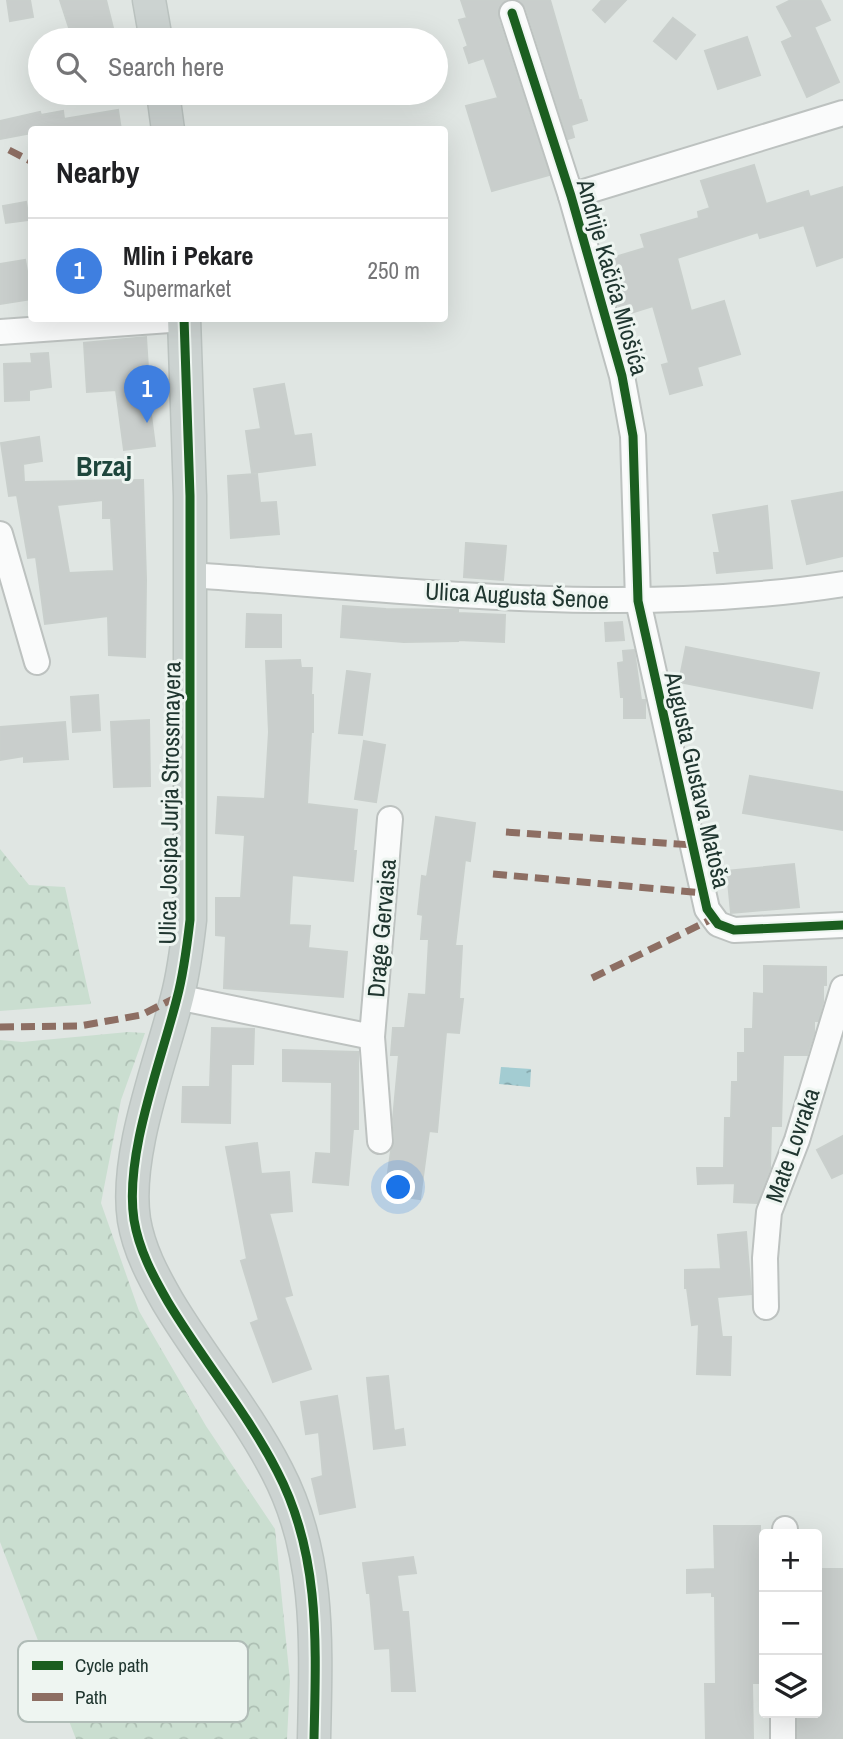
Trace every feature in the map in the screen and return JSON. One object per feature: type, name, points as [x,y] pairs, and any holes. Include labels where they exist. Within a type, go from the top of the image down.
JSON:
[{"type":"main road","points":[[149,0],[154,28]]},
{"type":"main road","points":[[165,105],[167,126]]},
{"type":"main road","name":"Ulica Josipa Jurja Strossmayera","points":[[184,322],[190,575],[190,920],[185,961],[135,1161],[131,1197],[143,1255],[157,1283],[178,1320],[263,1446],[294,1510],[308,1558],[316,1616],[314,1739]]},
{"type":"street","name":"Andrije Kačića Miošića","points":[[512,13],[571,196],[622,376],[633,436],[638,601]]},
{"type":"street","name":"Andrije Kačića Miošića","points":[[571,196],[843,113]]},
{"type":"street","points":[[0,332],[142,322]]},
{"type":"street","points":[[0,534],[37,662]]},
{"type":"street","name":"Ulica Augusta Šenoe","points":[[190,575],[519,597],[638,601],[792,592],[843,584]]},
{"type":"street","name":"Augusta Gustava Matoša","points":[[638,601],[708,909],[718,924],[734,930],[843,925]]},
{"type":"street","name":"Drage Gervaisa","points":[[380,1141],[372,1037],[390,819]]},
{"type":"street","name":"Mate Lovraka","points":[[766,1307],[765,1258],[769,1212],[797,1140],[843,988]]},
{"type":"street","points":[[177,997],[372,1037]]},
{"type":"street","points":[[783,1718],[783,1739]]},
{"type":"green space","points":[[0,849],[29,885],[65,887],[91,1004],[0,1011]]},
{"type":"green space","points":[[128,1032],[145,1033],[121,1100],[101,1203],[139,1311],[206,1426],[275,1529],[290,1681],[287,1739],[76,1739],[69,1722],[248,1722],[248,1641],[38,1641],[0,1542],[0,1040],[22,1042]]},
{"type":"water","points":[[501,1067],[531,1069],[530,1087],[499,1084]]},
{"type":"building","points":[[7,0],[30,0],[33,17],[10,21]]},
{"type":"building","points":[[60,0],[106,0],[113,28],[69,28]]},
{"type":"building","points":[[461,0],[505,0],[498,9],[498,18],[549,175],[492,191],[466,106],[498,98],[484,58],[469,63],[464,48],[468,46],[459,20],[467,18]]},
{"type":"building","points":[[518,0],[550,0],[587,120],[571,125],[574,137],[568,139],[526,8]]},
{"type":"building","points":[[602,0],[626,0],[605,22],[593,10]]},
{"type":"building","points":[[791,0],[820,0],[830,20],[814,27],[839,82],[807,97],[782,42],[793,37],[777,7]]},
{"type":"building","points":[[673,18],[695,35],[676,59],[654,41]]},
{"type":"building","points":[[747,37],[760,75],[718,89],[705,51]]},
{"type":"building","points":[[118,110],[120,126],[28,126],[28,134],[0,139],[0,121],[40,112],[41,115],[63,111],[64,119]]},
{"type":"building","points":[[754,165],[766,204],[808,191],[810,197],[843,187],[843,257],[817,266],[804,225],[760,238],[758,232],[677,258],[691,311],[724,301],[740,354],[697,367],[702,385],[670,394],[662,365],[669,363],[653,306],[621,316],[605,260],[645,248],[641,235],[699,218],[698,212],[710,208],[701,181]]},
{"type":"building","points":[[26,202],[28,220],[6,223],[3,206]]},
{"type":"building","points":[[25,260],[28,300],[0,304],[0,264]]},
{"type":"building","points":[[146,337],[147,384],[155,446],[124,450],[116,390],[87,392],[84,343]]},
{"type":"building","points":[[48,353],[51,387],[29,390],[29,400],[5,401],[4,364],[32,363],[31,354]]},
{"type":"building","points":[[284,384],[294,436],[311,434],[315,465],[252,473],[246,431],[261,429],[254,389]]},
{"type":"building","points":[[39,437],[42,461],[23,464],[24,482],[143,480],[145,657],[109,655],[108,616],[45,624],[36,557],[28,558],[17,495],[9,496],[1,443]],"holes":[[[103,500],[103,518],[111,518],[114,571],[69,573],[57,505]]]},
{"type":"building","points":[[257,474],[260,503],[276,502],[279,534],[231,538],[228,476]]},
{"type":"building","points":[[843,492],[843,556],[807,564],[792,501]]},
{"type":"building","points":[[767,506],[772,568],[717,573],[714,553],[720,553],[713,515]]},
{"type":"building","points":[[466,543],[506,546],[503,580],[464,577]]},
{"type":"building","points":[[343,606],[458,610],[458,613],[505,615],[504,642],[404,642],[341,637]]},
{"type":"building","points":[[247,614],[281,615],[281,647],[246,647]]},
{"type":"building","points":[[622,622],[624,640],[606,641],[605,623]]},
{"type":"building","points":[[686,647],[819,673],[812,708],[679,682]]},
{"type":"building","points":[[634,650],[641,700],[645,700],[645,718],[624,718],[624,697],[621,697],[618,663],[624,662],[623,651]]},
{"type":"building","points":[[300,660],[301,668],[312,668],[313,732],[307,804],[357,810],[353,851],[356,851],[353,881],[292,875],[289,925],[310,926],[308,948],[347,952],[343,997],[224,988],[226,936],[216,935],[216,898],[241,898],[245,835],[216,833],[218,797],[265,799],[269,732],[266,661]]},
{"type":"building","points":[[347,671],[370,674],[362,735],[339,733]]},
{"type":"building","points":[[98,695],[100,730],[73,732],[71,697]]},
{"type":"building","points":[[149,720],[150,786],[114,787],[111,722]]},
{"type":"building","points":[[65,722],[68,759],[24,762],[24,756],[0,760],[0,727]]},
{"type":"building","points":[[364,741],[385,745],[376,802],[355,799]]},
{"type":"building","points":[[750,776],[843,792],[843,830],[743,813]]},
{"type":"building","points":[[436,817],[475,823],[470,861],[465,860],[455,946],[462,946],[459,999],[463,999],[459,1033],[446,1032],[437,1132],[429,1131],[420,1199],[385,1194],[395,1141],[393,1119],[399,1055],[391,1055],[393,1028],[405,1028],[409,994],[426,995],[429,939],[421,939],[423,915],[418,914],[422,876],[427,877]]},
{"type":"building","points":[[794,864],[799,907],[731,913],[727,871]]},
{"type":"building","points":[[764,966],[826,967],[826,985],[823,985],[823,1002],[818,1021],[814,1021],[814,1033],[807,1055],[783,1055],[781,1126],[771,1126],[770,1168],[757,1203],[734,1202],[735,1183],[698,1184],[697,1168],[724,1168],[725,1118],[731,1118],[732,1082],[738,1082],[738,1053],[745,1053],[745,1029],[753,1029],[754,993],[764,994]]},
{"type":"building","points":[[212,1028],[254,1029],[253,1064],[231,1064],[230,1123],[182,1122],[183,1087],[210,1087]]},
{"type":"building","points":[[283,1050],[358,1052],[358,1129],[353,1129],[348,1185],[313,1182],[316,1153],[331,1154],[332,1082],[283,1081]]},
{"type":"building","points":[[843,1136],[843,1173],[832,1178],[817,1150]]},
{"type":"building","points":[[257,1143],[261,1174],[289,1172],[292,1211],[269,1213],[292,1295],[284,1297],[311,1369],[273,1382],[251,1323],[259,1320],[241,1261],[247,1259],[226,1147]]},
{"type":"building","points":[[746,1232],[751,1294],[717,1297],[722,1337],[731,1337],[730,1375],[697,1374],[699,1324],[692,1325],[685,1288],[685,1270],[721,1269],[718,1235]]},
{"type":"building","points":[[388,1376],[394,1431],[403,1429],[405,1445],[374,1449],[367,1378]]},
{"type":"building","points":[[337,1396],[355,1507],[320,1514],[312,1479],[323,1476],[319,1432],[306,1434],[301,1402]]},
{"type":"building","points":[[714,1526],[760,1526],[759,1683],[752,1683],[753,1739],[706,1739],[705,1684],[716,1684],[715,1596],[712,1596],[712,1592],[687,1593],[687,1570],[715,1569]]},
{"type":"building","points":[[413,1557],[416,1573],[397,1575],[402,1612],[408,1612],[415,1691],[392,1691],[390,1648],[375,1649],[370,1593],[367,1593],[363,1563]]},
{"type":"building","points":[[822,1569],[843,1569],[843,1739],[798,1739],[798,1718],[822,1718]]},
{"type":"marked path","points":[[9,150],[28,160]]},
{"type":"marked path","points":[[506,832],[693,845]]},
{"type":"marked path","points":[[493,874],[704,893]]},
{"type":"marked path","points":[[592,978],[714,918]]},
{"type":"marked path","points":[[0,1027],[80,1026],[141,1015],[177,997]]},
{"type":"cycle path","points":[[512,13],[571,196],[622,376],[633,436],[638,601],[707,909],[718,924],[734,930],[843,925]]},
{"type":"cycle path","points":[[184,322],[190,496],[190,920],[179,988],[139,1138],[132,1194],[134,1220],[143,1252],[162,1292],[252,1427],[277,1471],[291,1503],[302,1535],[313,1602],[314,1739]]},
{"type":"place","name":"Mlin i Pekare","points":[[147,423]]},
{"type":"district","name":"Brzaj","points":[[104,466]]}]
